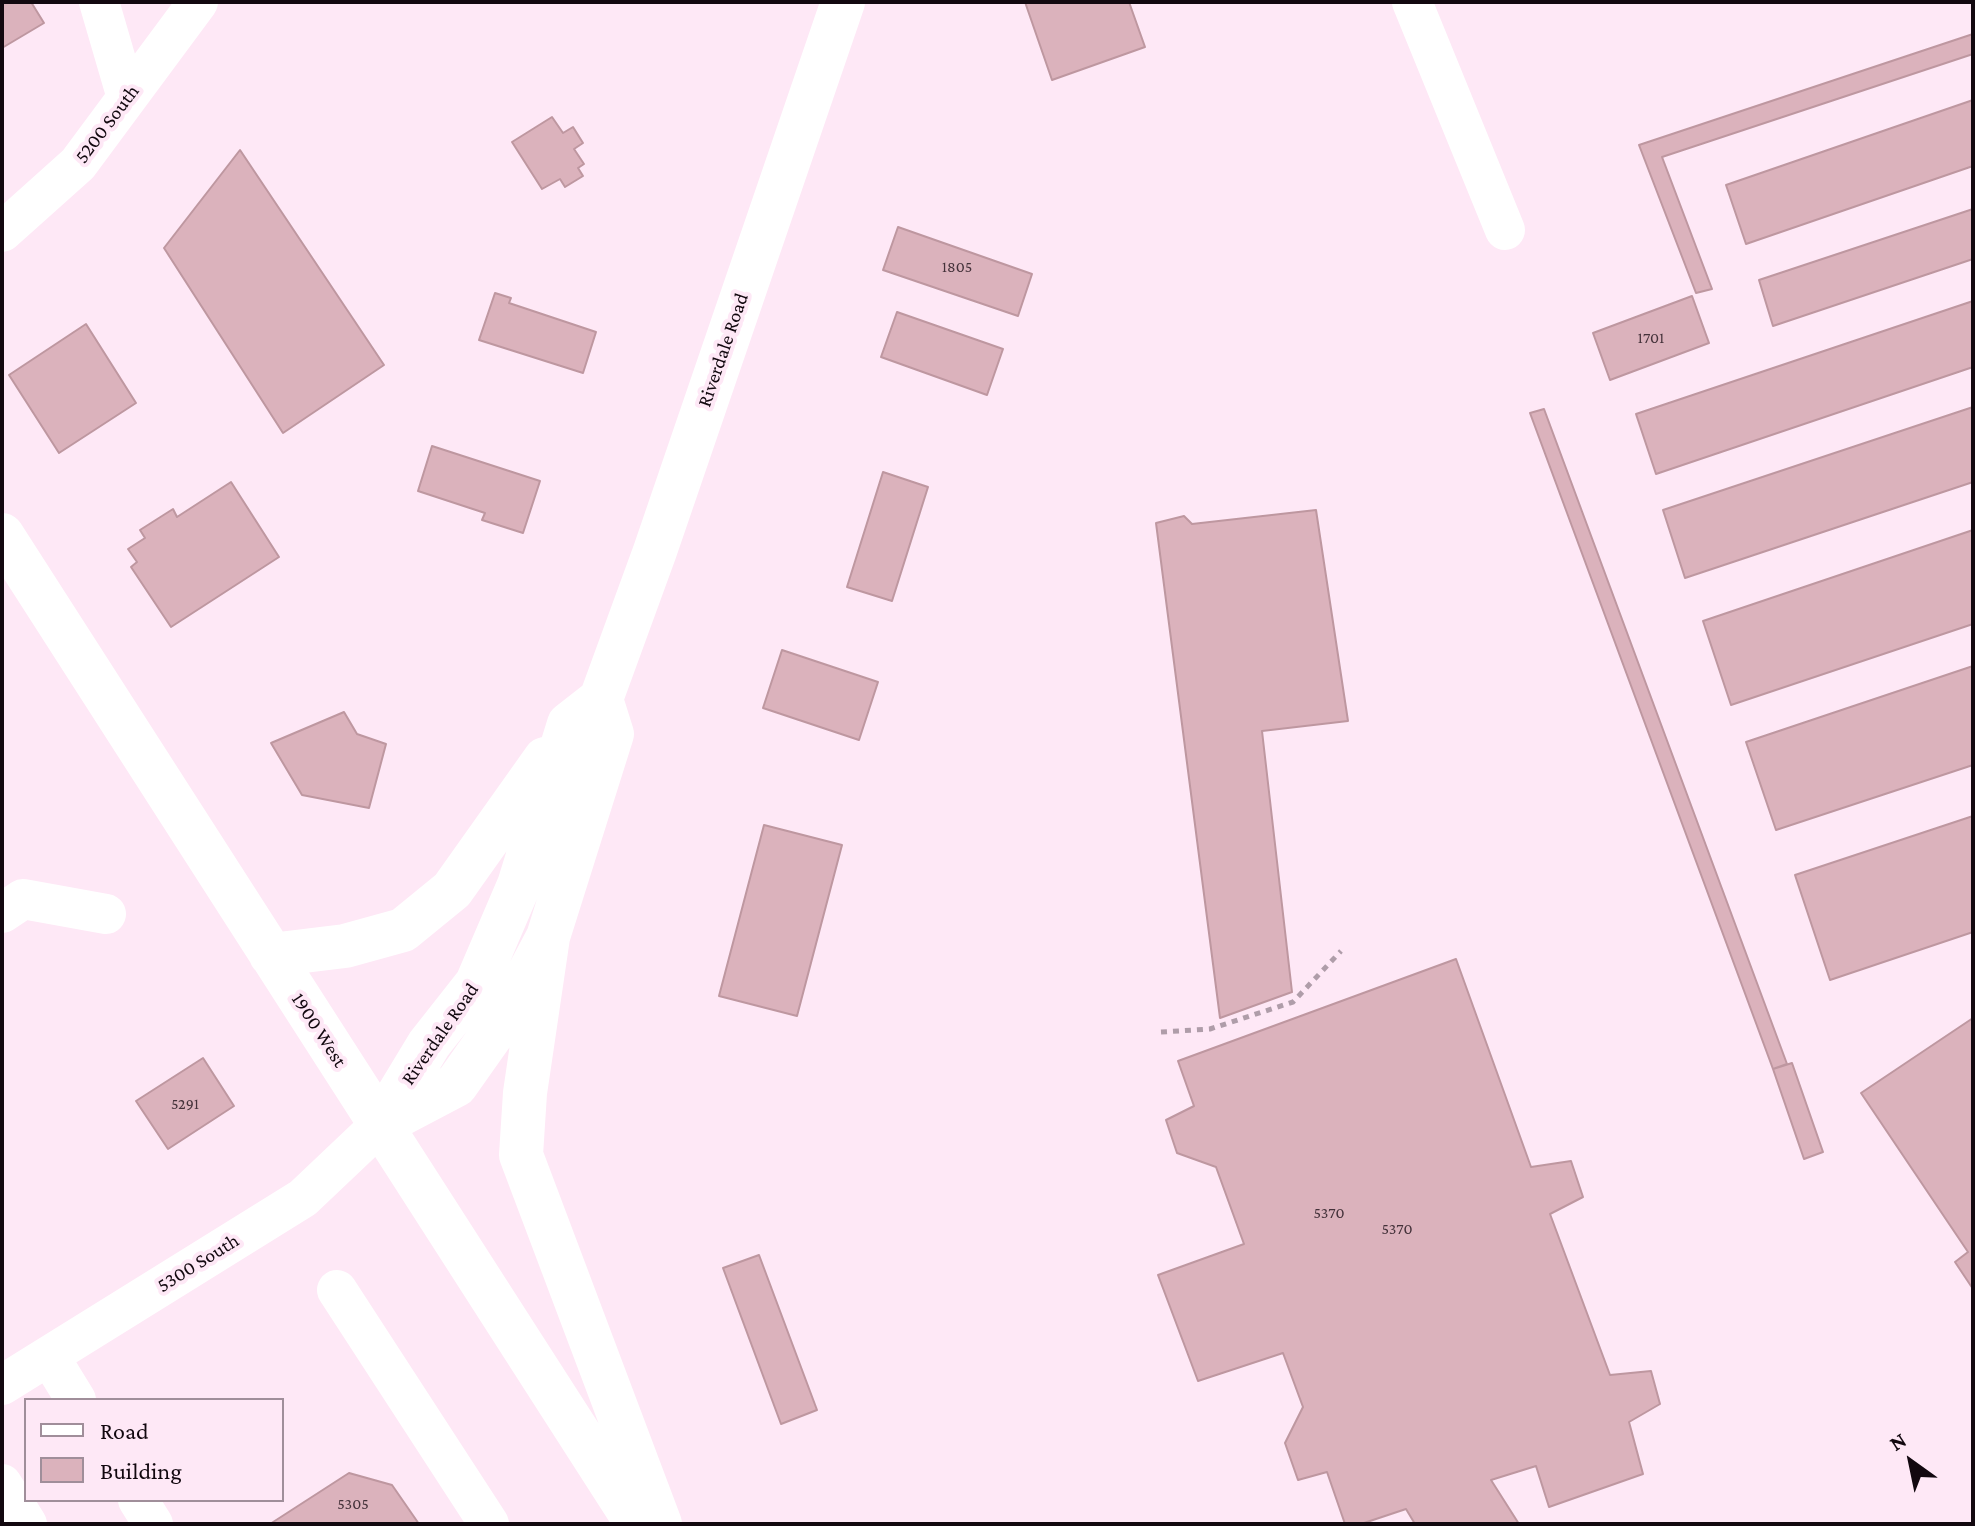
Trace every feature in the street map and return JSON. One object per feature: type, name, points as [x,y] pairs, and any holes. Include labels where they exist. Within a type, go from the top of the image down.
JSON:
[{"type":"main road","name":"Riverdale Road","points":[[380,1125],[429,1044],[477,983],[519,885],[585,711],[655,551],[843,2]]},
{"type":"main road","name":"1900 West","points":[[2,535],[637,1524]]},
{"type":"main road","name":"Riverdale Road","points":[[380,1125],[456,1085],[511,1007],[548,937],[612,734],[585,711]]},
{"type":"main road","points":[[271,955],[345,946],[403,930],[452,890],[585,711]]},
{"type":"main road","points":[[548,937],[525,1093],[521,1155],[660,1524]]},
{"type":"street","points":[[99,2],[127,98]]},
{"type":"street","name":"5200 South","points":[[5,224],[78,164],[198,2]]},
{"type":"street","points":[[1412,2],[1505,230]]},
{"type":"street","points":[[2,913],[23,899],[106,914]]},
{"type":"street","name":"5300 South","points":[[2,1385],[303,1198],[380,1125]]},
{"type":"street","points":[[337,1290],[489,1524]]},
{"type":"street","points":[[49,1356],[75,1398]]},
{"type":"street","points":[[2,1484],[27,1524]]},
{"type":"street","points":[[139,1502],[153,1524]]},
{"type":"path","points":[[1161,1032],[1210,1029],[1293,1002],[1341,951]]},
{"type":"building","points":[[2,2],[31,2],[44,23],[2,48]]},
{"type":"building","points":[[1025,2],[1129,2],[1145,47],[1052,80]]},
{"type":"building","points":[[1973,34],[1973,54],[1662,157],[1712,289],[1696,293],[1639,145]]},
{"type":"building","points":[[1973,100],[1973,166],[1746,244],[1726,185]]},
{"type":"building","points":[[552,117],[563,133],[573,127],[583,143],[574,149],[584,164],[578,168],[583,176],[565,187],[560,179],[542,189],[512,142]]},
{"type":"building","points":[[240,150],[384,365],[283,433],[164,248]]},
{"type":"building","points":[[1973,209],[1973,259],[1773,326],[1759,280]]},
{"type":"building","points":[[898,227],[1032,274],[1018,316],[883,270]]},
{"type":"building","points":[[495,293],[511,298],[509,303],[596,332],[583,373],[479,340]]},
{"type":"building","points":[[1692,296],[1709,343],[1610,380],[1593,333]]},
{"type":"building","points":[[1973,301],[1973,367],[1656,474],[1636,414]]},
{"type":"building","points":[[897,312],[1003,349],[987,395],[881,357]]},
{"type":"building","points":[[86,324],[136,403],[59,453],[9,375]]},
{"type":"building","points":[[1973,407],[1973,482],[1685,578],[1663,510]]},
{"type":"building","points":[[1544,409],[1787,1064],[1773,1069],[1530,413]]},
{"type":"building","points":[[432,446],[540,481],[523,533],[482,520],[485,513],[418,491]]},
{"type":"building","points":[[883,472],[928,487],[892,601],[847,587]]},
{"type":"building","points":[[231,482],[279,557],[171,627],[131,567],[137,562],[128,549],[145,538],[140,530],[173,509],[177,517]]},
{"type":"building","points":[[1316,510],[1348,721],[1262,731],[1292,992],[1220,1018],[1156,523],[1184,516],[1192,524]]},
{"type":"building","points":[[1973,530],[1973,624],[1731,705],[1703,621]]},
{"type":"building","points":[[782,650],[878,682],[859,740],[763,708]]},
{"type":"building","points":[[1973,666],[1973,765],[1776,830],[1746,742]]},
{"type":"building","points":[[344,712],[357,734],[386,744],[369,808],[302,795],[271,743]]},
{"type":"building","points":[[1973,816],[1973,932],[1830,980],[1795,875]]},
{"type":"building","points":[[764,825],[842,845],[797,1016],[719,996]]},
{"type":"building","points":[[1456,959],[1531,1167],[1571,1161],[1583,1197],[1550,1214],[1610,1375],[1651,1371],[1660,1404],[1629,1422],[1643,1474],[1549,1507],[1536,1466],[1491,1480],[1519,1524],[1415,1524],[1406,1509],[1361,1524],[1345,1524],[1327,1472],[1298,1480],[1285,1443],[1303,1407],[1283,1353],[1198,1381],[1158,1275],[1244,1244],[1216,1167],[1177,1153],[1166,1120],[1194,1106],[1178,1061]]},
{"type":"building","points":[[1973,1018],[1973,1289],[1955,1262],[1968,1252],[1861,1093]]},
{"type":"building","points":[[203,1058],[234,1106],[168,1149],[136,1101]]},
{"type":"building","points":[[1792,1063],[1823,1152],[1804,1159],[1773,1069]]},
{"type":"building","points":[[759,1255],[817,1410],[781,1424],[723,1268]]},
{"type":"building","points":[[349,1473],[392,1485],[419,1524],[270,1524]]}]
